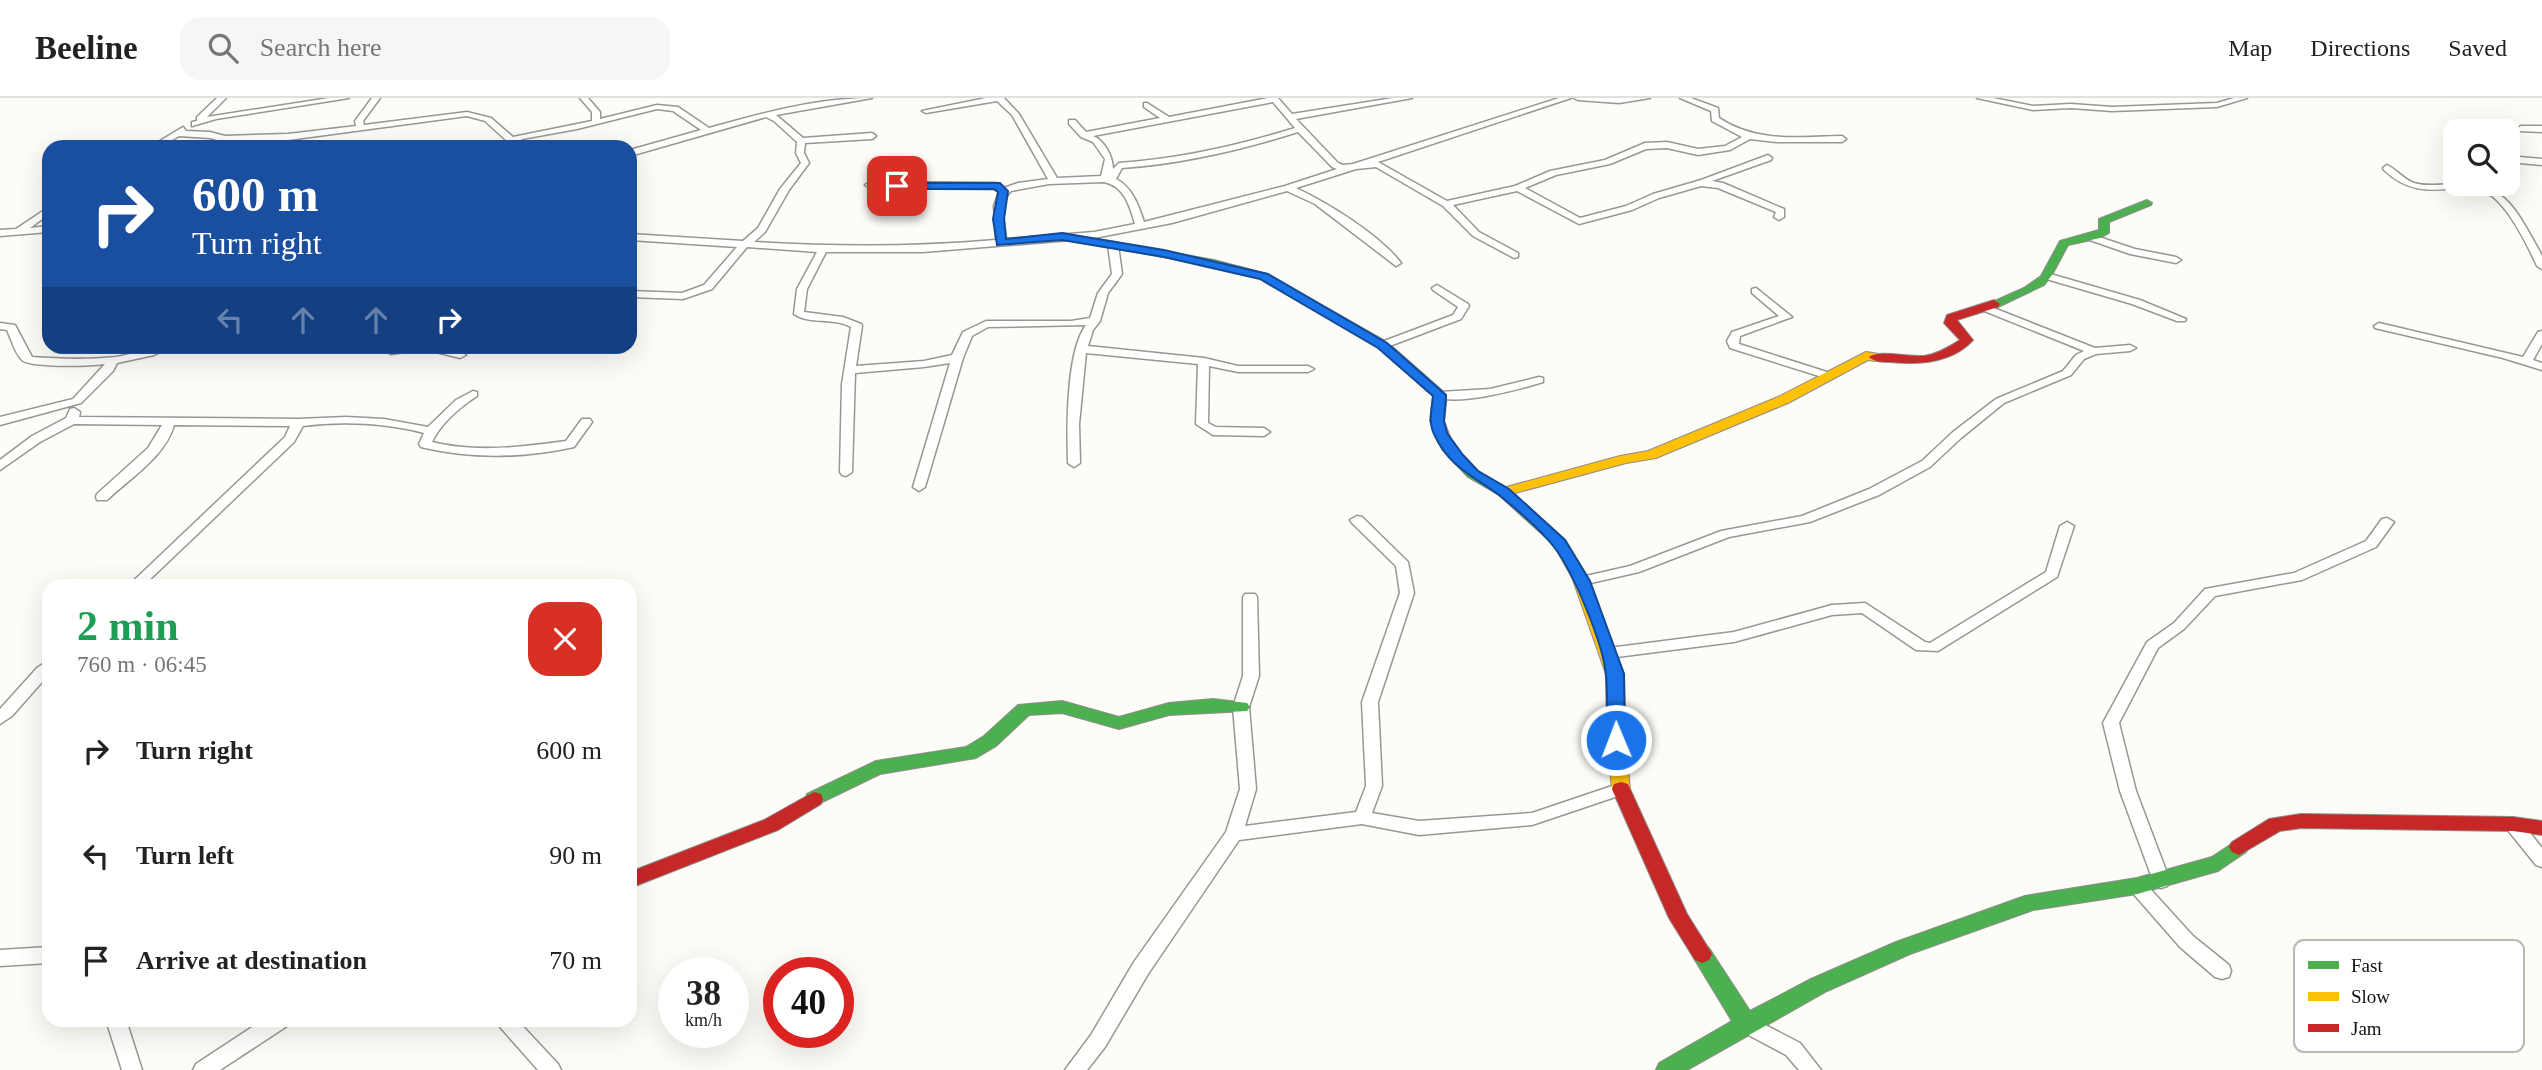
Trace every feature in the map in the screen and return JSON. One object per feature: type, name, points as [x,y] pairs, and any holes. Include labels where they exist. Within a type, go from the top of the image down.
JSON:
[{"type":"street","points":[[195,124],[222,98]]},
{"type":"street","points":[[166,140],[215,117],[345,98]]},
{"type":"street","points":[[361,128],[359,121],[376,98]]},
{"type":"street","points":[[584,98],[596,112],[596,120]]},
{"type":"street","points":[[515,140],[657,107],[679,98]]},
{"type":"street","points":[[637,151],[767,114],[825,102],[868,98]]},
{"type":"street","points":[[926,111],[999,98],[1015,114],[1055,181]]},
{"type":"street","points":[[1084,135],[1275,98],[1335,165],[1351,167],[1377,164],[1446,204],[1476,234],[1514,255]]},
{"type":"street","points":[[1291,117],[1408,98]]},
{"type":"street","points":[[637,237],[823,249],[923,249],[1094,235],[1140,224],[1172,220],[1288,188],[1567,98]]},
{"type":"street","points":[[1577,98],[1619,101],[1646,98]]},
{"type":"street","points":[[1684,98],[1715,110],[1715,119],[1749,136],[1802,142],[1842,139]]},
{"type":"street","points":[[1982,98],[2022,107],[2080,106],[2112,109],[2217,105],[2243,98]]},
{"type":"street","points":[[1147,105],[1168,120]]},
{"type":"street","points":[[466,106],[494,121],[506,140]]},
{"type":"street","points":[[657,107],[675,109],[707,130]]},
{"type":"street","points":[[177,133],[259,139],[322,134],[436,117],[478,114]]},
{"type":"street","points":[[767,114],[777,118],[801,141],[872,136]]},
{"type":"street","points":[[1072,122],[1084,135],[1096,140],[1109,159],[1107,179]]},
{"type":"street","points":[[1107,179],[1119,166],[1142,165],[1237,148],[1300,129]]},
{"type":"street","points":[[2521,129],[2542,129]]},
{"type":"street","points":[[1446,204],[1518,188],[1553,173],[1607,162],[1645,146],[1667,145],[1698,152],[1727,148],[1749,136]]},
{"type":"street","points":[[637,294],[683,296],[708,287],[745,244],[762,230],[785,190],[805,163],[800,153],[801,141]]},
{"type":"street","points":[[1518,188],[1579,221],[1629,208],[1656,196],[1701,183],[1768,158]]},
{"type":"street","points":[[2520,160],[2542,162]]},
{"type":"street","points":[[2387,168],[2395,178],[2408,185],[2478,189],[2494,193],[2536,250],[2542,266]]},
{"type":"street","points":[[870,185],[1000,188],[1055,181],[1107,179],[1120,184],[1140,224]]},
{"type":"street","points":[[1701,183],[1720,185],[1758,200],[1781,211],[1779,217]]},
{"type":"street","points":[[1000,188],[998,219],[1001,243]]},
{"type":"street","points":[[1288,188],[1318,202],[1388,253],[1396,262]]},
{"type":"street","points":[[1504,492],[1651,455],[1783,400],[1866,356],[1917,361],[1951,353],[1967,340],[1949,320],[2030,289],[2047,276],[2052,260],[2064,243],[2105,231],[2103,220],[2125,212],[2129,207],[2147,203]]},
{"type":"street","points":[[19,231],[42,215]]},
{"type":"street","points":[[0,233],[42,229]]},
{"type":"street","points":[[1062,236],[1202,261],[1264,276],[1383,345],[1440,395],[1464,397],[1493,393],[1539,380]]},
{"type":"street","points":[[2090,237],[2133,252],[2176,260]]},
{"type":"street","points":[[1074,463],[1073,424],[1081,349],[1103,293],[1117,274],[1113,245]]},
{"type":"street","points":[[823,249],[802,289],[798,310],[807,317],[845,318],[857,326],[850,370],[846,472]]},
{"type":"street","points":[[2047,276],[2136,302],[2181,319]]},
{"type":"street","points":[[1383,345],[1457,317],[1464,306],[1437,288]]},
{"type":"street","points":[[1756,292],[1787,317],[1747,328],[1736,334],[1732,341],[1734,346],[1826,376]]},
{"type":"street","points":[[1986,308],[2094,351]]},
{"type":"street","points":[[919,487],[957,358],[967,334],[985,324],[1091,325]]},
{"type":"street","points":[[0,326],[11,327],[24,357],[29,360],[112,360],[145,354]]},
{"type":"street","points":[[2379,326],[2542,367]]},
{"type":"street","points":[[2526,362],[2542,334]]},
{"type":"street","points":[[1582,581],[1634,569],[1726,534],[1805,519],[1874,492],[1926,464],[2000,401],[2067,373],[2080,357],[2094,351],[2130,348]]},
{"type":"street","points":[[1081,349],[1204,360],[1238,369],[1308,369]]},
{"type":"street","points":[[456,354],[460,355]]},
{"type":"street","points":[[850,370],[924,364],[957,358]]},
{"type":"street","points":[[72,419],[77,401],[109,369],[112,360]]},
{"type":"street","points":[[1204,360],[1202,424],[1213,431],[1264,432]]},
{"type":"street","points":[[473,394],[460,402],[431,431],[425,444],[440,449],[506,452],[570,444],[586,422]]},
{"type":"street","points":[[1440,395],[1437,421],[1447,446],[1473,474],[1504,492],[1560,543],[1582,581],[1615,674],[1616,740],[1621,789],[1679,918],[1746,1024],[1793,1049],[1811,1070]]},
{"type":"street","points":[[0,421],[77,401]]},
{"type":"street","points":[[0,466],[36,439],[72,419],[169,424],[187,421],[298,423],[346,420],[415,426],[431,431]]},
{"type":"street","points":[[142,579],[290,439],[298,423]]},
{"type":"street","points":[[102,497],[149,456],[169,424]]},
{"type":"street","points":[[1357,520],[1403,565],[1407,593],[1370,702],[1374,786],[1362,818]]},
{"type":"street","points":[[2161,881],[2128,792],[2110,723],[2152,645],[2179,626],[2210,592],[2297,577],[2371,544],[2387,522]]},
{"type":"street","points":[[1609,653],[1734,637],[1832,610],[1865,608],[1921,647],[1933,648],[2052,574],[2067,526]]},
{"type":"street","points":[[1075,1070],[1098,1041],[1141,968],[1234,834],[1248,789],[1241,707],[1251,676],[1250,597]]},
{"type":"street","points":[[0,718],[15,706],[42,672]]},
{"type":"street","points":[[637,877],[771,825],[821,795],[876,768],[970,752],[990,741],[1024,709],[1062,707],[1119,723],[1169,709],[1213,705],[1241,707]]},
{"type":"street","points":[[1234,834],[1362,818],[1419,828],[1532,818],[1621,789]]},
{"type":"street","points":[[1667,1070],[1819,985],[1903,948],[2006,911],[2056,897],[2161,881],[2218,863],[2255,835],[2276,824],[2301,821],[2514,824],[2542,828]]},
{"type":"street","points":[[2514,824],[2542,860]]},
{"type":"street","points":[[2137,886],[2185,943],[2222,971]]},
{"type":"street","points":[[0,958],[42,955]]},
{"type":"street","points":[[118,1027],[132,1070]]},
{"type":"street","points":[[203,1070],[269,1027]]},
{"type":"street","points":[[511,1027],[551,1070]]},
{"type":"traffic: fast","points":[[1994,304],[2040,283],[2064,243],[2096,236],[2105,231],[2103,221],[2147,203]]},
{"type":"traffic: fast","points":[[1062,236],[1214,263],[1263,276],[1383,345],[1440,395],[1437,421],[1447,446],[1473,474],[1504,492],[1560,543],[1581,580]]},
{"type":"traffic: fast","points":[[814,799],[876,768],[970,753],[990,741],[1024,709],[1062,707],[1119,723],[1169,709],[1213,705],[1241,707]]},
{"type":"traffic: fast","points":[[1746,1024],[1819,985],[1903,948],[2032,902],[2137,886],[2218,863],[2239,847]]},
{"type":"traffic: fast","points":[[1667,1070],[1746,1024],[1702,954]]},
{"type":"traffic: slow","points":[[1504,492],[1625,459],[1651,455],[1783,400],[1866,356],[1875,357]]},
{"type":"traffic: slow","points":[[1581,580],[1615,674],[1616,740],[1621,789]]},
{"type":"traffic: jam","points":[[1875,357],[1913,360],[1945,354],[1967,340],[1950,323],[1951,318],[1994,304]]},
{"type":"traffic: jam","points":[[1621,789],[1679,918],[1702,954]]},
{"type":"traffic: jam","points":[[637,877],[771,825],[814,799]]},
{"type":"traffic: jam","points":[[2239,847],[2276,824],[2301,821],[2513,824],[2542,828]]},
{"type":"route","points":[[897,186],[996,186],[1003,191],[998,219],[1001,243],[1062,236],[1164,253],[1264,276],[1383,345],[1440,395],[1437,421],[1447,446],[1473,474],[1504,492],[1560,543],[1582,581],[1615,674],[1616,740]]}]
